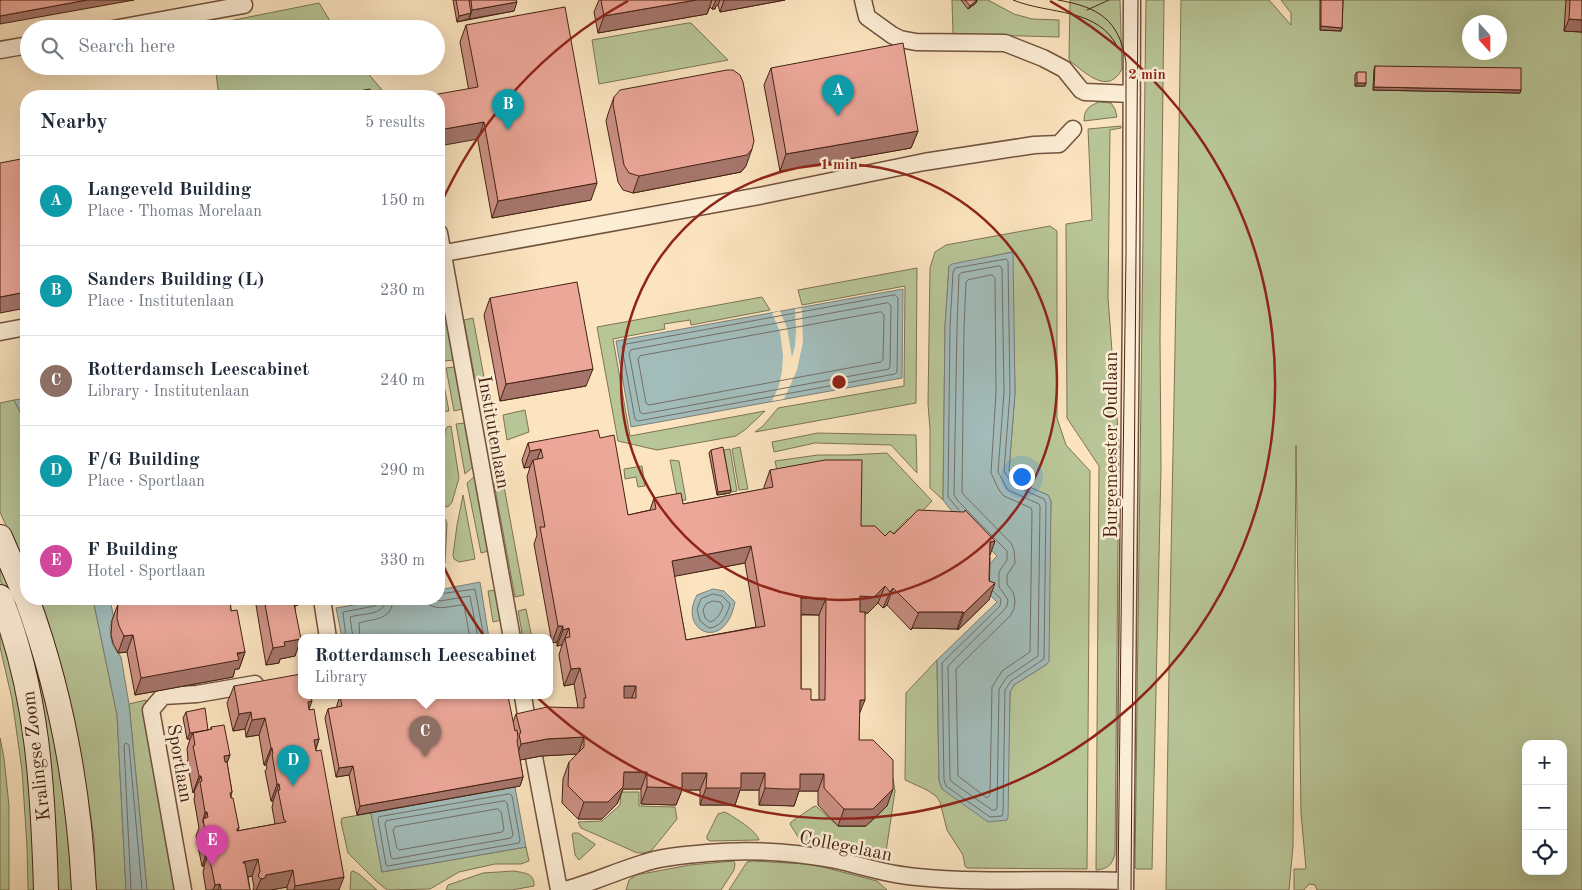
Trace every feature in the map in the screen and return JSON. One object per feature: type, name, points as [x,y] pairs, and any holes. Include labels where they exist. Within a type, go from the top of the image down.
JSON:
[{"type":"main road","name":"Kralingse Zoom","points":[[0,537],[20,582]]},
{"type":"main road","name":"Kralingse Zoom","points":[[0,597],[16,643],[35,723],[43,807],[46,890]]},
{"type":"main road","name":"Kralingse Zoom","points":[[30,605],[49,667],[70,756],[78,809],[84,890]]},
{"type":"street","points":[[862,0],[867,17],[900,39],[916,42],[1005,43],[1043,58],[1064,69],[1085,92],[1132,94]]},
{"type":"street","name":"Burgemeester Oudlaan","points":[[1125,886],[1132,0]]},
{"type":"street","points":[[162,20],[244,5]]},
{"type":"street","points":[[0,50],[20,47]]},
{"type":"street","points":[[445,252],[764,195],[924,162],[1034,145],[1059,144],[1073,129]]},
{"type":"street","name":"Institutenlaan","points":[[445,275],[511,634]]},
{"type":"street","points":[[0,332],[20,328]]},
{"type":"street","points":[[323,605],[327,634]]},
{"type":"street","name":"Sportlaan","points":[[183,890],[151,710],[163,696],[197,694],[273,681]]},
{"type":"street","points":[[523,699],[528,727]]},
{"type":"street","points":[[534,757],[559,890]]},
{"type":"street","name":"Collegelaan","points":[[565,890],[646,862],[731,851],[816,857],[918,878],[981,881],[1092,880],[1125,886]]},
{"type":"green space","points":[[952,0],[988,0],[1014,14],[1032,19],[1059,20],[1059,37],[953,34]]},
{"type":"green space","points":[[1070,0],[1120,0],[1122,69],[1110,81],[1097,80],[1070,61]]},
{"type":"green space","points":[[1146,0],[1164,0],[1160,338],[1161,468],[1152,869],[1136,869],[1135,866]]},
{"type":"green space","points":[[1181,0],[1269,0],[1291,25],[1291,13],[1281,0],[1582,0],[1582,890],[1317,890],[1315,885],[1309,884],[1304,890],[1294,890],[1294,869],[1306,869],[1301,813],[1296,445],[1293,846],[1289,890],[1166,890]]},
{"type":"green space","points":[[319,3],[329,20],[234,20]]},
{"type":"green space","points":[[691,23],[728,60],[599,84],[592,40]]},
{"type":"green space","points":[[216,75],[370,75],[382,90],[218,90]]},
{"type":"green space","points":[[1099,102],[1111,103],[1117,117],[1084,121],[1088,108]]},
{"type":"green space","points":[[1121,126],[1121,128],[1110,130],[1108,298],[1119,445],[1115,854],[1109,866],[1096,870],[1099,466],[1067,418],[1066,224],[1092,220],[1088,129]]},
{"type":"green space","points":[[1050,226],[1057,231],[1057,418],[1066,445],[1090,471],[1087,869],[967,868],[963,855],[947,830],[940,802],[936,796],[905,780],[906,693],[937,660],[939,780],[942,789],[1009,741],[1010,692],[1014,685],[1047,664],[1051,501],[1048,495],[1015,481],[1009,470],[1015,393],[1012,252],[949,266],[945,327],[943,500],[930,488],[928,404],[930,268],[935,252],[946,245]]},
{"type":"green space","points":[[917,268],[916,403],[755,432],[763,426],[778,408],[904,386],[905,286],[802,305],[798,290]]},
{"type":"green space","points":[[762,297],[770,310],[691,325],[690,320],[664,324],[665,329],[613,339],[630,436],[765,411],[736,436],[657,450],[618,441],[597,327]]},
{"type":"green space","points":[[473,318],[484,377],[475,379],[464,320]]},
{"type":"green space","points":[[447,323],[454,360],[445,361],[445,324]]},
{"type":"green space","points":[[455,367],[463,409],[454,411],[446,368]]},
{"type":"green space","points":[[445,391],[449,411],[445,411]]},
{"type":"green space","points":[[14,400],[20,412],[20,557],[0,512],[0,403]]},
{"type":"green space","points":[[525,410],[529,432],[507,440],[503,415]]},
{"type":"green space","points":[[465,423],[473,467],[465,474],[456,424]]},
{"type":"green space","points":[[451,426],[459,478],[452,502],[449,506],[445,507],[445,431],[447,427]]},
{"type":"green space","points":[[818,433],[916,435],[917,473],[891,445],[815,443],[774,452],[772,442]]},
{"type":"green space","points":[[740,447],[748,489],[739,490],[732,449]]},
{"type":"green space","points":[[730,449],[737,491],[731,492],[724,450]]},
{"type":"green space","points":[[887,453],[932,501],[914,520],[907,519],[879,549],[779,480],[775,461],[818,455]]},
{"type":"green space","points":[[670,460],[679,461],[686,500],[678,501]]},
{"type":"green space","points":[[642,466],[645,486],[638,487],[636,477],[625,479],[624,469]]},
{"type":"green space","points":[[475,476],[489,551],[481,553],[467,483]]},
{"type":"green space","points":[[503,481],[524,595],[515,597],[494,483]]},
{"type":"green space","points":[[463,495],[475,559],[459,562],[454,559],[453,555]]},
{"type":"green space","points":[[445,519],[447,523],[445,563]]},
{"type":"green space","points":[[0,554],[21,605],[63,769],[75,890],[56,890],[10,601],[0,580]]},
{"type":"green space","points":[[496,590],[502,620],[493,622],[488,591]]},
{"type":"green space","points":[[40,605],[94,605],[117,715],[126,890],[96,890],[94,839],[89,805],[62,679]]},
{"type":"green space","points":[[526,609],[531,634],[522,634],[518,611]]},
{"type":"green space","points":[[0,618],[24,711],[36,890],[28,890],[22,770],[12,699],[0,647]]},
{"type":"green space","points":[[146,700],[145,709],[179,890],[147,890],[129,704]]},
{"type":"green space","points":[[0,738],[9,806],[9,890],[0,890]]},
{"type":"green space","points":[[893,778],[895,791],[886,852],[884,857],[878,861],[807,845],[800,840],[790,824],[816,806],[838,826],[866,826]]},
{"type":"green space","points":[[621,792],[639,792],[639,806],[675,807],[677,819],[652,850],[644,853],[635,852],[581,828],[578,822],[602,821],[620,805]]},
{"type":"green space","points":[[725,812],[750,829],[759,840],[710,841],[707,839],[718,814]]},
{"type":"green space","points":[[371,813],[382,872],[526,847],[529,861],[521,864],[495,864],[459,872],[430,889],[387,890],[348,853],[341,822],[342,818]]},
{"type":"green space","points":[[578,833],[595,844],[579,860],[575,855],[572,834]]},
{"type":"green space","points":[[734,861],[734,870],[721,890],[626,890],[629,880],[636,875],[690,865]]},
{"type":"green space","points":[[747,862],[819,866],[877,881],[887,890],[729,890]]},
{"type":"green space","points":[[353,871],[377,890],[350,890],[351,872]]},
{"type":"green space","points":[[514,871],[531,876],[534,886],[512,890],[446,890],[448,885],[483,873]]},
{"type":"water","points":[[1013,252],[1015,393],[1009,470],[1015,481],[1048,495],[1051,501],[1049,661],[1014,685],[1010,692],[1008,817],[1007,820],[988,822],[942,789],[939,780],[937,660],[997,602],[987,592],[988,566],[997,556],[943,500],[945,327],[949,266]]},
{"type":"water","points":[[903,289],[902,378],[631,427],[616,341]]},
{"type":"water","points":[[20,399],[20,412],[14,400]]},
{"type":"water","points":[[480,582],[488,634],[341,634],[336,608],[353,605],[445,605],[445,589]]},
{"type":"water","points":[[713,589],[724,591],[735,602],[730,618],[722,628],[713,632],[705,632],[698,627],[693,619],[692,608],[697,595]]},
{"type":"water","points":[[94,605],[111,605],[114,619],[110,627],[111,638],[113,646],[121,657],[129,704],[147,890],[126,890],[117,715]]},
{"type":"water","points":[[515,787],[526,847],[382,872],[371,813]]},
{"type":"pier","points":[[802,308],[803,342],[797,370],[784,399],[772,401],[779,386],[783,355],[780,332],[772,313],[780,311],[787,328],[792,357],[796,330],[795,309]]},
{"type":"building","points":[[0,0],[87,0],[0,16]]},
{"type":"building","points":[[456,0],[469,0],[471,13],[459,16]]},
{"type":"building","points":[[471,0],[516,0],[517,2],[472,10]]},
{"type":"building","points":[[601,0],[696,0],[604,16]]},
{"type":"building","points":[[965,0],[977,0],[970,6]]},
{"type":"building","points":[[1321,0],[1343,0],[1342,28],[1321,26]]},
{"type":"building","points":[[1570,0],[1582,0],[1582,20],[1569,19]]},
{"type":"building","points":[[565,7],[597,183],[498,201],[484,122],[445,129],[445,93],[478,87],[466,25]]},
{"type":"building","points":[[903,43],[918,131],[786,154],[771,68]]},
{"type":"building","points":[[1375,66],[1521,68],[1521,90],[1374,87]]},
{"type":"building","points":[[733,70],[740,75],[743,82],[754,141],[752,149],[747,155],[639,176],[629,173],[624,165],[613,104],[614,97],[620,90]]},
{"type":"building","points":[[1357,72],[1366,72],[1366,83],[1357,83]]},
{"type":"building","points":[[20,159],[20,293],[0,297],[0,163]]},
{"type":"building","points":[[577,282],[593,369],[506,384],[490,298]]},
{"type":"building","points":[[598,430],[600,438],[614,435],[628,515],[656,509],[654,498],[681,493],[683,504],[773,487],[770,470],[825,460],[862,460],[861,526],[875,526],[885,536],[890,531],[894,534],[918,510],[964,512],[965,510],[995,541],[990,542],[989,581],[995,583],[964,613],[918,613],[893,588],[890,592],[885,586],[874,597],[860,596],[860,612],[865,612],[865,700],[860,700],[859,740],[873,740],[893,760],[893,789],[873,809],[844,809],[824,788],[824,774],[800,774],[800,789],[783,789],[765,788],[765,773],[741,773],[741,788],[706,788],[707,773],[682,773],[682,788],[647,787],[647,772],[624,772],[623,787],[608,802],[584,802],[568,786],[569,762],[584,747],[584,737],[547,739],[521,744],[519,734],[521,733],[516,714],[547,707],[584,708],[584,698],[586,698],[580,668],[571,669],[565,638],[570,637],[569,628],[563,630],[563,626],[558,626],[540,527],[545,527],[533,460],[543,458],[541,449],[530,451],[528,443]],"holes":[[[751,546],[765,626],[686,640],[672,561]],[[801,598],[826,598],[825,700],[811,700],[811,689],[801,689]],[[624,686],[636,686],[636,698],[624,698]]]},
{"type":"building","points":[[723,447],[731,490],[718,492],[711,450]]},
{"type":"building","points":[[118,605],[230,605],[231,611],[237,610],[245,652],[237,653],[239,660],[141,678],[133,635],[124,636],[117,618]]},
{"type":"building","points":[[265,605],[294,605],[300,634],[298,634],[298,640],[284,642],[285,646],[273,648]]},
{"type":"building","points":[[298,675],[298,699],[312,699],[312,701],[308,702],[309,710],[314,709],[319,739],[314,740],[316,751],[321,750],[344,877],[295,886],[293,870],[266,875],[265,878],[261,879],[258,876],[260,871],[258,859],[243,862],[245,863],[250,890],[221,890],[220,884],[215,885],[209,855],[211,854],[210,849],[208,849],[203,819],[208,817],[207,812],[205,812],[200,782],[202,781],[201,776],[199,776],[193,746],[195,745],[193,733],[224,725],[230,755],[224,756],[225,762],[227,762],[232,792],[230,793],[231,798],[233,798],[239,828],[237,831],[286,822],[284,820],[278,790],[280,790],[279,784],[277,784],[272,748],[265,718],[252,720],[251,712],[239,714],[234,686]]},
{"type":"building","points":[[341,699],[509,699],[515,731],[517,730],[523,777],[360,806],[353,766],[339,768],[328,709],[342,706]]},
{"type":"building","points":[[205,708],[208,730],[190,733],[186,712]]},
{"type":"tram line","points":[[1013,0],[1086,19],[1099,25],[1110,35],[1118,48]]},
{"type":"tram line","points":[[1058,0],[1095,11],[1112,25],[1123,47],[1126,62],[1126,254],[1118,890]]},
{"type":"tram line","points":[[1087,10],[1109,0]]},
{"type":"tram line","points":[[1131,890],[1138,0]]},
{"type":"place","name":"Langeveld Building","points":[[838,116]]},
{"type":"place","name":"Sanders Building (L)","points":[[508,130]]},
{"type":"place","name":"Rotterdamsch Leescabinet","points":[[425,757]]},
{"type":"place","name":"F/G Building","points":[[293,786]]},
{"type":"place","name":"F Building","points":[[212,866]]}]
